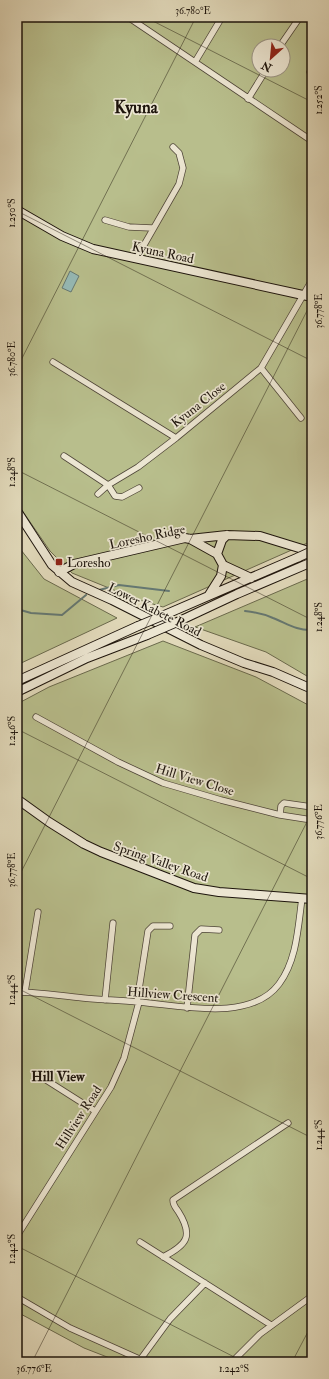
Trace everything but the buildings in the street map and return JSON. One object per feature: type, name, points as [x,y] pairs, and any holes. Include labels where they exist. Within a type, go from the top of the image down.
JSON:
[{"type":"main road","name":"Kyuna Road","points":[[17,210],[76,242],[136,259],[308,296]]},
{"type":"main road","name":"Lower Kabete Road","points":[[17,511],[49,562],[59,572],[76,584],[112,600],[201,645],[244,663],[273,672],[312,689]]},
{"type":"main road","name":"Loresho Ridge","points":[[59,572],[74,564],[185,538],[190,539],[227,535],[260,536],[312,551]]},
{"type":"main road","points":[[217,554],[222,540],[227,535]]},
{"type":"main road","points":[[190,539],[217,554],[223,566],[221,576],[209,596]]},
{"type":"main road","points":[[17,681],[138,626],[312,551]]},
{"type":"main road","points":[[17,692],[87,658],[174,624],[237,594],[312,562]]},
{"type":"main road","points":[[223,566],[252,578]]},
{"type":"main road","name":"Spring Valley Road","points":[[17,799],[68,835],[90,847],[194,888],[219,892],[312,899]]},
{"type":"street","points":[[128,17],[248,100],[312,141]]},
{"type":"street","points":[[195,62],[222,17]]},
{"type":"street","points":[[286,38],[300,17]]},
{"type":"street","points":[[248,100],[261,78]]},
{"type":"street","points":[[136,259],[152,228],[179,184],[183,168],[179,153],[173,147]]},
{"type":"street","points":[[105,220],[129,227],[152,228]]},
{"type":"street","name":"Kyuna Close","points":[[53,362],[176,438],[261,368],[308,296],[312,280]]},
{"type":"street","points":[[261,368],[301,418]]},
{"type":"street","points":[[98,494],[108,485],[138,467],[176,438]]},
{"type":"street","points":[[64,456],[108,485],[115,496],[122,497],[139,488]]},
{"type":"street","name":"Hill View Close","points":[[36,717],[118,762],[163,783],[280,815],[312,820]]},
{"type":"street","points":[[280,815],[281,806],[284,803],[312,807]]},
{"type":"street","name":"Hillview Crescent","points":[[17,992],[138,1002],[186,1008],[223,1009],[241,1006],[265,997],[278,986],[292,961],[302,898]]},
{"type":"street","points":[[25,992],[38,912]]},
{"type":"street","points":[[105,1000],[113,922]]},
{"type":"street","name":"Hillview Road","points":[[17,1236],[110,1087],[124,1058],[138,1002],[148,931],[153,926],[170,926]]},
{"type":"street","points":[[186,1008],[195,935],[201,929],[219,930]]},
{"type":"street","points":[[43,1078],[94,1111]]},
{"type":"street","points":[[163,1257],[179,1248],[188,1235],[181,1217],[173,1204],[173,1200],[288,1123]]},
{"type":"street","points":[[140,1242],[271,1325]]},
{"type":"street","points":[[17,1297],[70,1328],[143,1361],[170,1319],[205,1283]]},
{"type":"street","points":[[232,1362],[250,1343],[271,1325],[312,1296]]},
{"type":"green space","points":[[17,17],[312,17],[312,541],[163,607],[136,599],[72,573],[50,551],[17,503]]},
{"type":"green space","points":[[17,545],[44,579],[117,618],[17,665]]},
{"type":"green space","points":[[312,577],[312,679],[266,652],[195,627]]},
{"type":"green space","points":[[163,641],[256,677],[312,707],[312,1362],[120,1362],[84,1348],[17,1312],[17,704],[49,687]]},
{"type":"water","points":[[70,271],[79,276],[71,292],[62,288]]},
{"type":"waterway","points":[[99,590],[119,585],[169,591]]},
{"type":"waterway","points":[[17,609],[31,613],[62,615],[86,595]]},
{"type":"waterway","points":[[245,611],[266,615],[296,628],[312,630]]},
{"type":"place","name":"Loresho","points":[[59,562]]},
{"type":"district","name":"Kyuna","points":[[136,107]]},
{"type":"district","name":"Hill View","points":[[58,1076]]}]
